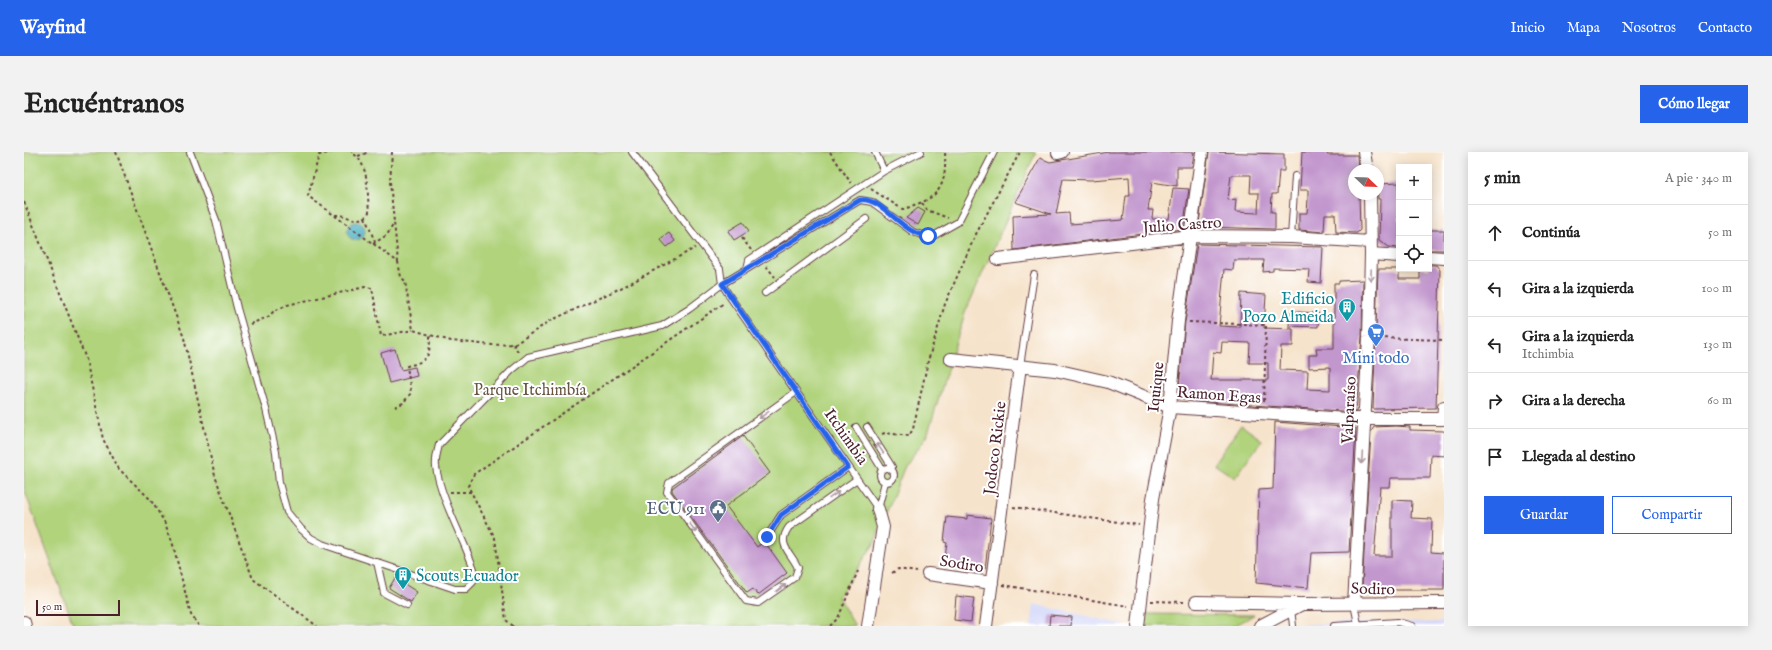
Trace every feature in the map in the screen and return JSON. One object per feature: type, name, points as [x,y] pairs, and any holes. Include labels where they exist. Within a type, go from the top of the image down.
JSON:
[{"type":"street","name":"Iquique","points":[[1138,626],[1153,499],[1170,407],[1178,321],[1202,152]]},
{"type":"street","points":[[1364,152],[1366,164]]},
{"type":"street","points":[[1371,164],[1372,152]]},
{"type":"street","name":"Valparaíso","points":[[1354,604],[1369,337],[1370,200]]},
{"type":"street","name":"Julio Castro","points":[[998,259],[1190,236],[1291,237],[1370,248],[1396,255]]},
{"type":"street","points":[[1432,257],[1444,258]]},
{"type":"street","name":"Ramon Egas","points":[[950,359],[1055,370],[1108,382],[1170,407],[1364,419],[1443,419]]},
{"type":"street","name":"Jodoco Rickie","points":[[986,626],[1020,366]]},
{"type":"street","points":[[1443,419],[1444,407]]},
{"type":"street","name":"Itchimbia","points":[[868,626],[883,527],[878,509]]},
{"type":"street","name":"Sodiro","points":[[928,574],[992,583]]},
{"type":"street","name":"Sodiro","points":[[1196,602],[1444,604]]},
{"type":"street","name":"Sodiro","points":[[1260,626],[1302,604]]},
{"type":"street","points":[[24,622],[27,626]]},
{"type":"lane","points":[[190,152],[216,220],[242,327],[276,452],[279,483],[286,512],[311,538],[354,556],[377,562],[455,589],[466,589],[472,582],[475,572],[444,494],[436,467],[436,456],[439,446],[511,371],[528,357],[662,326],[689,309],[722,284],[763,261],[860,200],[872,202],[907,228],[922,236],[935,235],[958,222],[994,152]]},
{"type":"lane","name":"Itchimbia","points":[[632,152],[720,269],[722,284],[730,297],[878,509]]},
{"type":"lane","points":[[875,152],[884,171]]},
{"type":"lane","points":[[747,269],[749,260],[884,171],[921,152]]},
{"type":"lane","points":[[1291,237],[1295,176]]},
{"type":"lane","points":[[765,293],[866,219]]},
{"type":"lane","name":"Jodoco Rickie","points":[[1020,366],[1034,275]]},
{"type":"lane","points":[[796,392],[669,483],[667,487],[667,492],[746,601],[758,603],[795,577],[798,568],[783,544],[782,538],[784,533],[789,527],[857,479]]},
{"type":"lane","points":[[856,427],[882,469]]},
{"type":"lane","points":[[867,427],[892,466],[891,470],[893,478],[885,482],[878,509]]},
{"type":"lane","points":[[767,537],[781,515],[848,467]]},
{"type":"lane","points":[[882,469],[887,468],[891,470]]},
{"type":"lane","points":[[882,469],[879,475],[881,480],[885,482]]},
{"type":"lane","points":[[377,562],[384,593],[407,605]]},
{"type":"lane","points":[[1354,604],[1358,624]]},
{"type":"lane","points":[[1291,609],[1293,626]]},
{"type":"lane","points":[[1334,626],[1398,622],[1412,626]]},
{"type":"path","points":[[116,152],[184,338],[215,476],[253,579],[317,626]]},
{"type":"path","points":[[333,152],[319,155],[308,196],[398,262]]},
{"type":"path","points":[[334,215],[340,214],[357,220],[365,217],[369,212],[364,167],[358,156],[351,152]]},
{"type":"path","points":[[358,156],[369,152]]},
{"type":"path","points":[[392,152],[390,182],[398,262],[401,277],[405,281],[413,330]]},
{"type":"path","points":[[830,152],[856,190]]},
{"type":"path","points":[[864,184],[902,209],[922,203],[928,200],[943,183],[946,152]]},
{"type":"path","points":[[873,437],[885,433],[909,436],[913,429],[928,361],[945,304],[975,236],[1020,152]]},
{"type":"path","points":[[24,202],[86,359],[103,439],[119,469],[150,499],[164,521],[172,541],[191,615],[199,626]]},
{"type":"path","points":[[922,203],[927,210],[958,222]]},
{"type":"path","points":[[365,217],[374,243]]},
{"type":"path","points":[[374,243],[387,235],[394,224]]},
{"type":"path","points":[[742,238],[755,256]]},
{"type":"path","points":[[242,327],[268,317],[274,311],[287,305],[365,287],[372,288],[381,336],[413,330],[451,341],[492,345],[515,344],[550,321],[627,285],[696,247]]},
{"type":"path","points":[[763,261],[779,283]]},
{"type":"path","points":[[513,626],[506,620],[495,538],[468,486],[474,474],[730,297]]},
{"type":"path","points":[[1182,322],[1266,325],[1264,403]]},
{"type":"path","points":[[395,407],[403,403],[411,393],[407,366],[422,362],[428,356],[430,351],[430,335]]},
{"type":"path","points":[[1369,337],[1444,340]]},
{"type":"path","points":[[444,494],[453,491],[471,492]]},
{"type":"path","points":[[1002,506],[1150,527]]},
{"type":"path","points":[[892,572],[898,569],[928,574]]},
{"type":"path","points":[[830,626],[838,618],[858,571]]},
{"type":"path","points":[[992,583],[1105,603],[1140,604],[1196,602]]},
{"type":"shaded area","points":[[1034,604],[1125,625],[1125,626],[1031,626]]},
{"type":"shaded area","points":[[1444,622],[1444,626],[1304,626],[1304,624]]},
{"type":"green space","name":"Parque Itchimbía","points":[[24,152],[1036,152],[965,313],[927,436],[905,466],[874,544],[838,597],[855,626],[74,626],[24,489]]},
{"type":"green space","points":[[1241,425],[1262,440],[1235,478],[1214,464]]},
{"type":"green space","points":[[1145,614],[1254,615],[1234,626],[1144,626]]},
{"type":"water","points":[[356,222],[362,225],[365,231],[362,237],[356,240],[350,237],[347,231],[350,225]]},
{"type":"building","points":[[1109,152],[1194,152],[1192,167],[1177,167],[1177,186],[1152,182],[1148,210],[1153,210],[1152,219],[1169,219],[1173,188],[1189,189],[1183,229],[1014,250],[1013,216],[1051,214],[1015,202],[1040,158],[1050,162]],"holes":[[[1129,177],[1130,196],[1126,196],[1123,220],[1070,224],[1069,213],[1056,214],[1063,179],[1091,180]]]},
{"type":"building","points":[[1209,152],[1284,154],[1284,171],[1279,171],[1277,194],[1272,194],[1271,212],[1275,212],[1275,229],[1202,227],[1199,223]],"holes":[[[1231,175],[1251,175],[1250,193],[1259,193],[1258,213],[1235,212],[1236,199],[1228,200]]]},
{"type":"building","points":[[1302,152],[1327,152],[1327,155],[1357,155],[1358,164],[1348,164],[1348,200],[1359,200],[1360,230],[1357,233],[1336,232],[1335,214],[1325,214],[1324,232],[1299,230],[1299,213],[1307,213],[1308,199],[1308,190],[1300,190]]},
{"type":"building","points":[[1396,183],[1396,248],[1389,247],[1379,240],[1380,200],[1384,200],[1384,184]]},
{"type":"building","points":[[918,208],[925,212],[918,225],[906,218]]},
{"type":"building","points":[[743,222],[749,231],[734,240],[728,231]]},
{"type":"building","points":[[1432,230],[1444,230],[1444,250],[1432,250]]},
{"type":"building","points":[[669,233],[675,241],[667,247],[660,239]]},
{"type":"building","points":[[1197,244],[1323,247],[1321,283],[1308,282],[1309,269],[1273,268],[1273,271],[1263,272],[1264,260],[1234,260],[1233,270],[1224,269],[1219,326],[1240,327],[1241,293],[1266,295],[1264,328],[1293,329],[1293,346],[1281,346],[1280,370],[1308,371],[1307,389],[1330,390],[1330,367],[1309,368],[1309,355],[1317,355],[1316,348],[1334,348],[1334,283],[1339,283],[1339,281],[1363,280],[1362,337],[1356,412],[1207,402],[1178,398],[1185,322]],"holes":[[[1222,342],[1250,343],[1249,363],[1268,363],[1268,380],[1211,380],[1213,352],[1221,353]]]},
{"type":"building","points":[[1432,265],[1436,265],[1440,270],[1436,408],[1373,409],[1378,269],[1396,269],[1396,272],[1399,272],[1399,279],[1420,279],[1420,272],[1432,272]]},
{"type":"building","points":[[1290,312],[1319,313],[1318,327],[1289,326]]},
{"type":"building","points":[[395,349],[401,370],[415,367],[417,376],[389,383],[381,353]]},
{"type":"building","points":[[1275,422],[1356,428],[1349,552],[1311,553],[1308,588],[1256,583],[1259,490],[1273,489]]},
{"type":"building","points":[[1374,427],[1410,427],[1410,430],[1444,431],[1444,456],[1431,455],[1430,478],[1390,478],[1389,487],[1380,487],[1374,556],[1392,556],[1392,500],[1412,501],[1411,518],[1432,519],[1431,552],[1444,553],[1444,590],[1375,590],[1362,587],[1371,432]]},
{"type":"building","name":"ECU 911","points":[[743,436],[770,473],[726,506],[757,547],[764,541],[787,573],[758,595],[753,589],[747,593],[672,491],[672,488]]},
{"type":"building","points":[[967,515],[991,518],[985,569],[944,564],[947,543],[944,542],[947,517],[967,519]]},
{"type":"building","name":"Scouts Ecuador","points":[[395,578],[417,592],[411,602],[389,588]]},
{"type":"building","points":[[956,596],[974,598],[971,622],[954,620]]},
{"type":"building","points":[[1050,615],[1072,617],[1071,626],[1049,626]]},
{"type":"place","name":"Edificio Pozo Almeida","points":[[1347,322]]},
{"type":"place","name":"Mini todo","points":[[1376,347]]},
{"type":"place","name":"ECU 911","points":[[718,523]]},
{"type":"place","name":"Scouts Ecuador","points":[[403,590]]},
{"type":"route","points":[[767,537],[781,515],[848,467],[722,284],[763,261],[860,200],[869,200],[913,232],[922,236],[928,236]]}]
